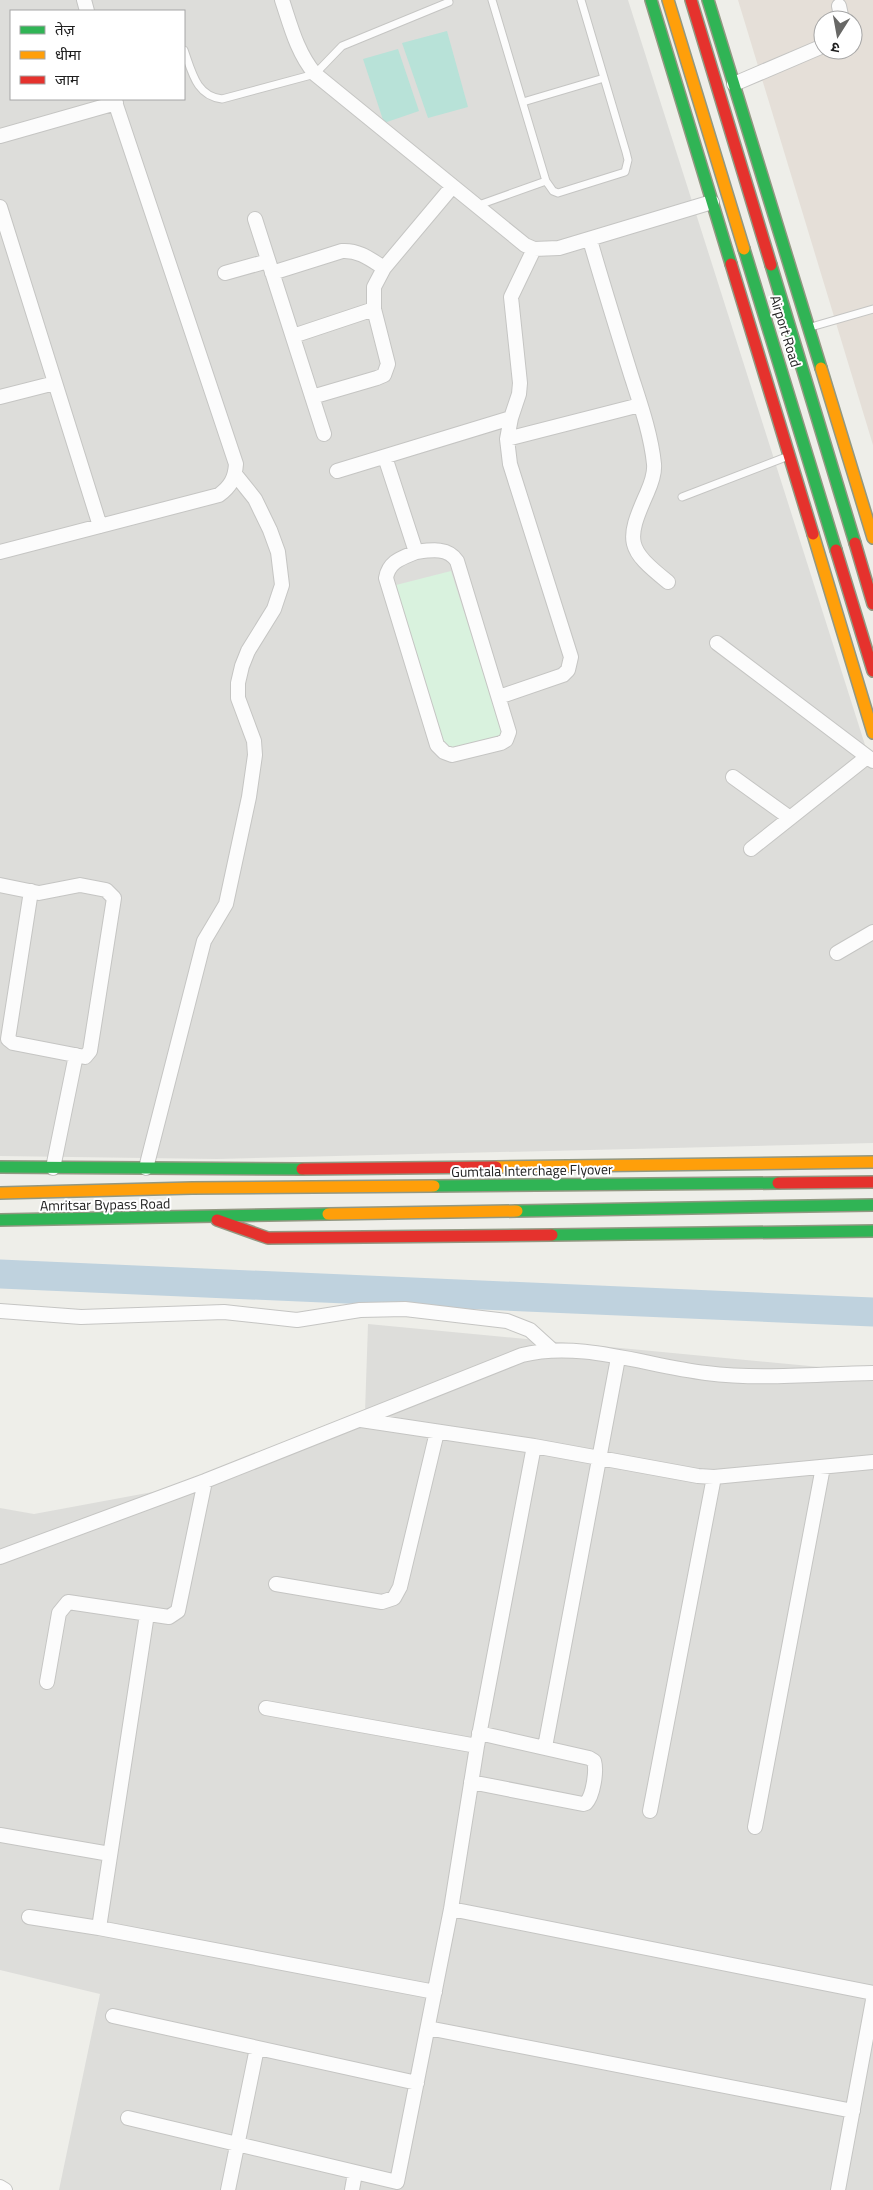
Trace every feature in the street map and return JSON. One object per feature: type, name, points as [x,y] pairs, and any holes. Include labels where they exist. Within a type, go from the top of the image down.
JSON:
[{"type":"main road","points":[[651,0],[873,733]]},
{"type":"main road","name":"Airport Road","points":[[668,0],[873,671]]},
{"type":"main road","name":"Airport Road","points":[[691,0],[873,604]]},
{"type":"main road","points":[[708,0],[873,538]]},
{"type":"main road","points":[[0,1166],[319,1169],[873,1162]]},
{"type":"main road","points":[[192,1168],[192,1188]]},
{"type":"main road","name":"Gumtala Interchage Flyover","points":[[192,1188],[873,1182]]},
{"type":"main road","name":"Amritsar Bypass Road","points":[[0,1192],[192,1188]]},
{"type":"main road","points":[[210,1218],[321,1214],[873,1205]]},
{"type":"main road","points":[[210,1218],[268,1238],[873,1231]]},
{"type":"main road","name":"Amritsar Bypass Road","points":[[0,1220],[210,1218]]},
{"type":"street","points":[[282,0],[304,61],[315,74],[516,239],[534,249],[559,248],[590,240],[712,202]]},
{"type":"street","points":[[734,84],[813,50]]},
{"type":"street","points":[[0,136],[115,101],[236,464],[235,474],[227,490],[220,495],[0,552]]},
{"type":"street","points":[[312,397],[384,375],[388,359],[374,309],[374,287],[384,268],[452,187]]},
{"type":"street","points":[[0,207],[100,526]]},
{"type":"street","points":[[255,219],[324,434]]},
{"type":"street","points":[[590,240],[640,405],[654,466],[653,478],[634,522],[633,544],[637,554],[644,563],[668,582]]},
{"type":"street","points":[[499,697],[563,675],[568,670],[571,656],[510,464],[507,440],[520,383],[511,297],[534,249]]},
{"type":"street","points":[[225,273],[270,267],[350,250],[364,255],[384,268]]},
{"type":"street","points":[[293,336],[374,309]]},
{"type":"street","points":[[0,397],[54,383]]},
{"type":"street","points":[[507,440],[640,405]]},
{"type":"street","points":[[337,471],[511,418]]},
{"type":"street","points":[[385,457],[416,552]]},
{"type":"street","points":[[146,1168],[204,941],[226,904],[249,797],[254,741],[238,698],[238,683],[248,651],[274,609],[282,585],[278,552],[270,530],[255,499],[235,474]]},
{"type":"street","points":[[442,551],[454,556],[457,561],[509,732],[506,740],[501,743],[452,754],[440,749],[386,578],[392,564],[416,552],[442,551]]},
{"type":"street","points":[[717,643],[870,759],[751,849]]},
{"type":"street","points":[[733,777],[790,818]]},
{"type":"street","points":[[0,885],[31,891],[52,891],[80,885],[106,890],[114,898],[90,1052],[85,1057],[13,1043],[8,1039],[31,891]]},
{"type":"street","points":[[837,953],[873,932]]},
{"type":"street","points":[[54,1168],[76,1056]]},
{"type":"street","points":[[0,1311],[81,1317],[224,1312],[297,1320],[360,1310],[405,1309],[506,1321],[536,1334],[552,1350]]},
{"type":"street","points":[[0,1557],[205,1481],[522,1355],[552,1350],[576,1350],[706,1373],[742,1375],[784,1376],[873,1373]]},
{"type":"street","points":[[545,1747],[618,1358]]},
{"type":"street","points":[[360,1420],[534,1446],[680,1474],[714,1477],[873,1462]]},
{"type":"street","points":[[276,1584],[382,1602],[394,1598],[400,1587],[437,1432]]},
{"type":"street","points":[[128,2118],[355,2173],[396,2186],[451,1909],[478,1740],[534,1446]]},
{"type":"street","points":[[755,1827],[823,1468]]},
{"type":"street","points":[[650,1811],[714,1477]]},
{"type":"street","points":[[47,1682],[59,1613],[68,1602],[169,1617],[174,1615],[180,1607],[205,1481]]},
{"type":"street","points":[[99,1928],[147,1614]]},
{"type":"street","points":[[266,1708],[478,1740],[545,1747],[589,1758],[594,1761],[596,1767],[590,1798],[586,1803],[579,1804],[471,1782]]},
{"type":"street","points":[[0,1835],[110,1854]]},
{"type":"street","points":[[451,1909],[873,1993]]},
{"type":"street","points":[[29,1917],[99,1928],[435,1992]]},
{"type":"street","points":[[838,2190],[873,2000]]},
{"type":"street","points":[[113,2016],[417,2083]]},
{"type":"street","points":[[428,2028],[853,2111]]},
{"type":"street","points":[[228,2190],[236,2143],[257,2048]]},
{"type":"street","points":[[352,2190],[355,2173]]},
{"type":"street","points":[[0,2187],[5,2190]]},
{"type":"lane","points":[[492,0],[546,181],[553,191],[558,193],[625,172],[628,160],[580,0]]},
{"type":"lane","points":[[185,53],[195,81],[201,90],[215,98],[222,99],[315,74],[342,46],[449,2]]},
{"type":"lane","points":[[523,102],[604,78]]},
{"type":"lane","points":[[476,206],[546,181]]},
{"type":"lane","points":[[808,328],[873,309]]},
{"type":"lane","points":[[682,497],[789,456]]},
{"type":"shaded area","points":[[0,0],[628,0],[873,770],[873,1143],[217,1159],[0,1156]]},
{"type":"shaded area","points":[[738,0],[873,0],[873,445]]},
{"type":"shaded area","points":[[447,31],[468,107],[428,118],[402,43]]},
{"type":"shaded area","points":[[398,49],[419,111],[384,123],[363,59]]},
{"type":"shaded area","points":[[368,1324],[873,1372],[873,2190],[59,2190],[100,1994],[0,1970],[0,1508],[34,1514],[239,1476],[365,1412]]},
{"type":"green space","points":[[451,571],[505,741],[445,753],[392,586]]},
{"type":"waterway","points":[[0,1274],[873,1312]]},
{"type":"traffic: fast","points":[[651,0],[731,264]]},
{"type":"traffic: fast","points":[[708,0],[821,368]]},
{"type":"traffic: fast","points":[[744,249],[836,550]]},
{"type":"traffic: fast","points":[[771,265],[855,543]]},
{"type":"traffic: fast","points":[[0,1167],[302,1169]]},
{"type":"traffic: fast","points":[[434,1186],[778,1183]]},
{"type":"traffic: fast","points":[[517,1211],[873,1205]]},
{"type":"traffic: fast","points":[[0,1220],[328,1214]]},
{"type":"traffic: fast","points":[[552,1235],[873,1231]]},
{"type":"traffic: slow","points":[[668,0],[744,249]]},
{"type":"traffic: slow","points":[[821,368],[873,538]]},
{"type":"traffic: slow","points":[[813,534],[873,733]]},
{"type":"traffic: slow","points":[[496,1167],[873,1162]]},
{"type":"traffic: slow","points":[[0,1193],[192,1188],[434,1186]]},
{"type":"traffic: slow","points":[[328,1214],[517,1211]]},
{"type":"traffic: jam","points":[[691,0],[771,265]]},
{"type":"traffic: jam","points":[[731,264],[813,534]]},
{"type":"traffic: jam","points":[[855,543],[873,604]]},
{"type":"traffic: jam","points":[[836,550],[873,671]]},
{"type":"traffic: jam","points":[[302,1169],[496,1167]]},
{"type":"traffic: jam","points":[[778,1183],[873,1182]]},
{"type":"traffic: jam","points":[[217,1220],[268,1238],[552,1235]]}]
